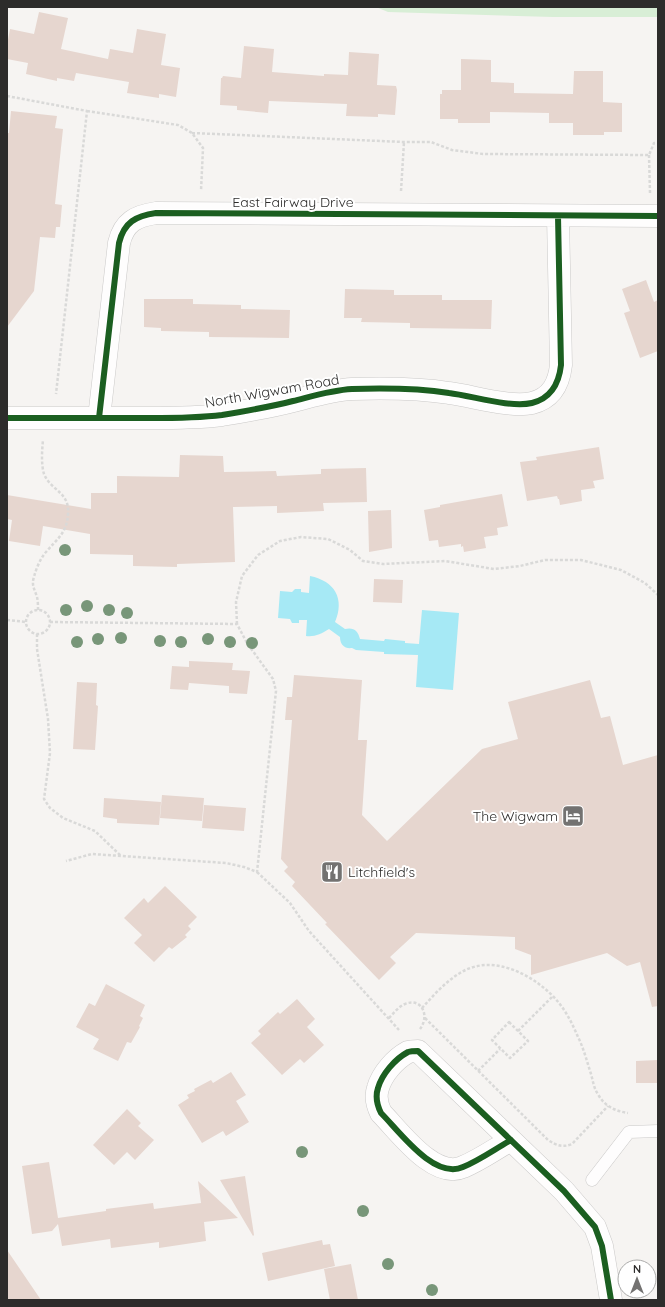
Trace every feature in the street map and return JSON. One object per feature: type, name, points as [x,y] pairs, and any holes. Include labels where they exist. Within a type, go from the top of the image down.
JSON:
[{"type":"street","name":"East Fairway Drive","points":[[99,418],[119,243],[123,229],[132,221],[146,214],[655,216]]},
{"type":"street","name":"North Wigwam Road","points":[[7,418],[190,417],[221,415],[351,389],[431,391],[468,395],[515,404],[539,401],[546,398],[555,387],[561,365],[558,216]]},
{"type":"street","points":[[511,1140],[462,1168],[442,1168],[424,1158],[381,1113],[378,1106],[377,1089],[386,1072],[409,1052],[413,1045],[564,1191],[595,1228],[602,1246],[611,1300]]},
{"type":"lane","points":[[592,1180],[629,1132],[658,1131]]},
{"type":"path","points":[[7,96],[88,111],[178,125],[192,133],[203,148],[200,214]]},
{"type":"path","points":[[56,395],[88,111]]},
{"type":"path","points":[[192,133],[431,142],[452,150],[484,154],[648,155]]},
{"type":"path","points":[[400,214],[404,142]]},
{"type":"path","points":[[655,216],[648,155],[654,143],[658,143]]},
{"type":"path","points":[[38,610],[38,598],[33,588],[34,577],[38,566],[46,553],[63,532],[68,514],[65,497],[49,481],[44,473],[43,439]]},
{"type":"path","points":[[256,872],[276,691],[273,679],[247,643],[237,624],[236,602],[242,576],[258,555],[280,541],[301,537],[328,539],[350,550],[363,561],[383,564],[446,561],[494,569],[520,566],[545,560],[581,560],[621,570],[645,583],[658,595]]},
{"type":"path","points":[[38,610],[46,612],[49,615],[50,627],[40,634],[37,634],[29,630],[26,622],[28,614],[38,610]]},
{"type":"path","points":[[7,620],[26,622]]},
{"type":"path","points":[[50,622],[237,624]]},
{"type":"path","points":[[37,634],[37,649],[48,719],[50,753],[44,799],[50,808],[63,818],[94,831],[121,856]]},
{"type":"path","points":[[66,861],[92,854],[226,863],[244,867],[256,872],[290,903],[309,931],[413,1045],[425,1018],[425,1014],[422,1008],[416,1004],[407,1003],[402,1005],[389,1018]]},
{"type":"path","points":[[422,1008],[447,983],[460,973],[471,968],[484,965],[500,966],[516,971],[542,986],[553,996],[566,1012],[579,1039],[597,1094],[608,1106],[628,1113]]},
{"type":"path","points":[[518,1031],[553,996]]},
{"type":"path","points":[[425,1018],[548,1140],[560,1146],[572,1144],[608,1106]]},
{"type":"path","points":[[509,1022],[518,1031],[528,1040],[510,1058],[492,1040],[509,1022]]},
{"type":"path","points":[[478,1071],[500,1049]]},
{"type":"green space","points":[[376,7],[658,7],[658,17],[553,17],[388,12]]},
{"type":"water","points":[[310,576],[319,578],[326,582],[336,592],[339,606],[335,622],[345,629],[355,630],[360,639],[384,641],[385,639],[419,644],[422,610],[459,613],[453,690],[416,687],[418,655],[384,654],[384,652],[347,648],[343,646],[340,637],[329,629],[318,635],[306,636],[307,620],[299,620],[299,623],[292,623],[290,619],[278,618],[280,591],[292,592],[295,589],[301,589],[301,592],[309,593]]},
{"type":"building","points":[[39,12],[68,18],[61,49],[108,59],[110,49],[133,53],[137,29],[166,34],[161,65],[180,68],[176,97],[159,94],[159,98],[127,93],[129,82],[76,73],[74,81],[57,78],[57,81],[26,74],[28,63],[7,59],[7,45],[10,29],[34,34]]},
{"type":"building","points":[[244,46],[274,49],[272,72],[324,76],[324,74],[348,75],[349,52],[379,54],[377,85],[396,86],[395,115],[378,114],[378,117],[346,116],[347,104],[269,101],[268,113],[237,110],[237,106],[220,105],[221,78],[223,76],[241,78]]},
{"type":"building","points":[[461,59],[491,60],[491,82],[514,83],[514,93],[573,94],[574,71],[603,71],[603,102],[622,103],[622,132],[604,132],[604,135],[573,135],[573,123],[549,123],[549,113],[490,112],[490,123],[458,123],[458,119],[440,119],[440,94],[442,94],[442,90],[461,90]]},
{"type":"building","points":[[11,111],[57,116],[55,128],[63,129],[55,204],[62,205],[60,227],[56,227],[55,238],[40,237],[34,291],[7,327],[7,133],[9,133]]},
{"type":"building","points":[[646,280],[654,302],[658,300],[658,351],[640,358],[624,313],[630,311],[622,289]]},
{"type":"building","points":[[345,289],[394,290],[394,295],[442,295],[442,300],[492,300],[491,329],[410,328],[410,323],[361,322],[362,318],[344,318]]},
{"type":"building","points":[[144,299],[193,299],[193,304],[241,305],[241,309],[290,310],[289,338],[209,337],[209,332],[161,331],[161,328],[144,327]]},
{"type":"building","points":[[599,447],[604,479],[593,481],[595,488],[581,490],[582,501],[560,505],[557,496],[527,501],[520,462],[537,460],[536,457]]},
{"type":"building","points":[[180,455],[223,456],[224,472],[276,471],[277,476],[321,474],[321,469],[366,468],[367,502],[323,503],[324,511],[277,513],[277,506],[233,507],[235,562],[177,564],[177,567],[133,566],[133,555],[90,554],[90,534],[43,526],[40,546],[9,541],[12,520],[7,519],[7,495],[91,509],[91,493],[117,493],[117,476],[179,477]]},
{"type":"building","points":[[502,494],[508,526],[497,528],[498,535],[484,537],[486,548],[464,552],[461,544],[439,547],[438,540],[429,541],[424,510],[440,507],[440,505]]},
{"type":"building","points":[[391,510],[392,548],[369,552],[368,511]]},
{"type":"building","points":[[374,579],[403,580],[402,603],[373,602]]},
{"type":"building","points":[[189,661],[233,663],[232,670],[250,671],[247,694],[229,693],[229,686],[189,683],[188,690],[170,689],[172,666],[189,667]]},
{"type":"building","points":[[294,675],[362,680],[358,740],[367,740],[362,815],[387,841],[482,749],[518,739],[508,702],[590,680],[601,718],[610,716],[623,765],[658,755],[658,1006],[652,1007],[640,962],[627,966],[607,953],[531,975],[531,955],[515,949],[515,937],[416,933],[390,957],[396,963],[379,980],[325,924],[327,923],[292,886],[295,882],[284,871],[288,867],[281,859],[292,720],[285,720],[287,697],[292,697]]},
{"type":"building","points":[[77,682],[97,683],[96,705],[98,706],[95,750],[73,749]]},
{"type":"building","points":[[162,795],[204,798],[202,821],[160,818]]},
{"type":"building","points":[[104,798],[161,802],[159,825],[117,823],[117,819],[103,817]]},
{"type":"building","points":[[204,805],[246,808],[244,831],[202,828]]},
{"type":"building","points":[[165,886],[197,917],[188,926],[191,929],[185,935],[187,937],[172,949],[169,947],[154,962],[134,943],[142,935],[124,918],[144,898],[148,903]]},
{"type":"building","points":[[106,984],[145,1005],[140,1016],[143,1018],[139,1026],[140,1027],[131,1043],[127,1042],[118,1061],[93,1049],[99,1039],[76,1027],[89,1003],[95,1006]]},
{"type":"building","points":[[297,999],[315,1019],[307,1027],[324,1045],[304,1063],[300,1059],[282,1075],[251,1043],[261,1034],[258,1031],[278,1012],[280,1014]]},
{"type":"building","points":[[658,1060],[658,1083],[636,1083],[636,1061]]},
{"type":"building","points":[[231,1072],[246,1095],[236,1101],[249,1122],[226,1136],[223,1131],[202,1143],[178,1105],[189,1098],[187,1095],[195,1091],[194,1089],[211,1080],[213,1083]]},
{"type":"building","points":[[127,1109],[141,1123],[138,1126],[154,1140],[135,1160],[127,1152],[114,1165],[93,1145]]},
{"type":"building","points":[[49,1162],[58,1218],[106,1211],[106,1209],[153,1203],[154,1209],[201,1203],[198,1181],[238,1218],[204,1222],[206,1241],[159,1248],[159,1242],[111,1248],[110,1239],[62,1246],[58,1224],[52,1231],[32,1234],[22,1166]]},
{"type":"building","points":[[245,1176],[254,1235],[253,1236],[220,1180]]},
{"type":"building","points":[[322,1240],[323,1245],[330,1244],[335,1266],[268,1281],[262,1253]]},
{"type":"building","points":[[7,1250],[41,1300],[7,1300]]},
{"type":"building","points":[[351,1264],[358,1300],[330,1300],[324,1269]]},
{"type":"cycle path","points":[[99,418],[119,243],[121,236],[128,225],[132,221],[142,216],[156,213],[658,216]]},
{"type":"cycle path","points":[[7,418],[186,418],[222,415],[258,409],[330,392],[352,389],[413,389],[437,391],[513,404],[539,401],[553,389],[556,384],[561,365],[558,216]]},
{"type":"cycle path","points":[[511,1140],[505,1143],[481,1158],[463,1167],[452,1169],[440,1167],[418,1152],[381,1113],[377,1098],[377,1091],[380,1083],[386,1072],[398,1059],[408,1052],[418,1051],[564,1191],[595,1227],[602,1246],[611,1300]]},
{"type":"place","name":"The Wigwam","points":[[573,816]]},
{"type":"place","name":"Litchfield's","points":[[332,872]]}]
